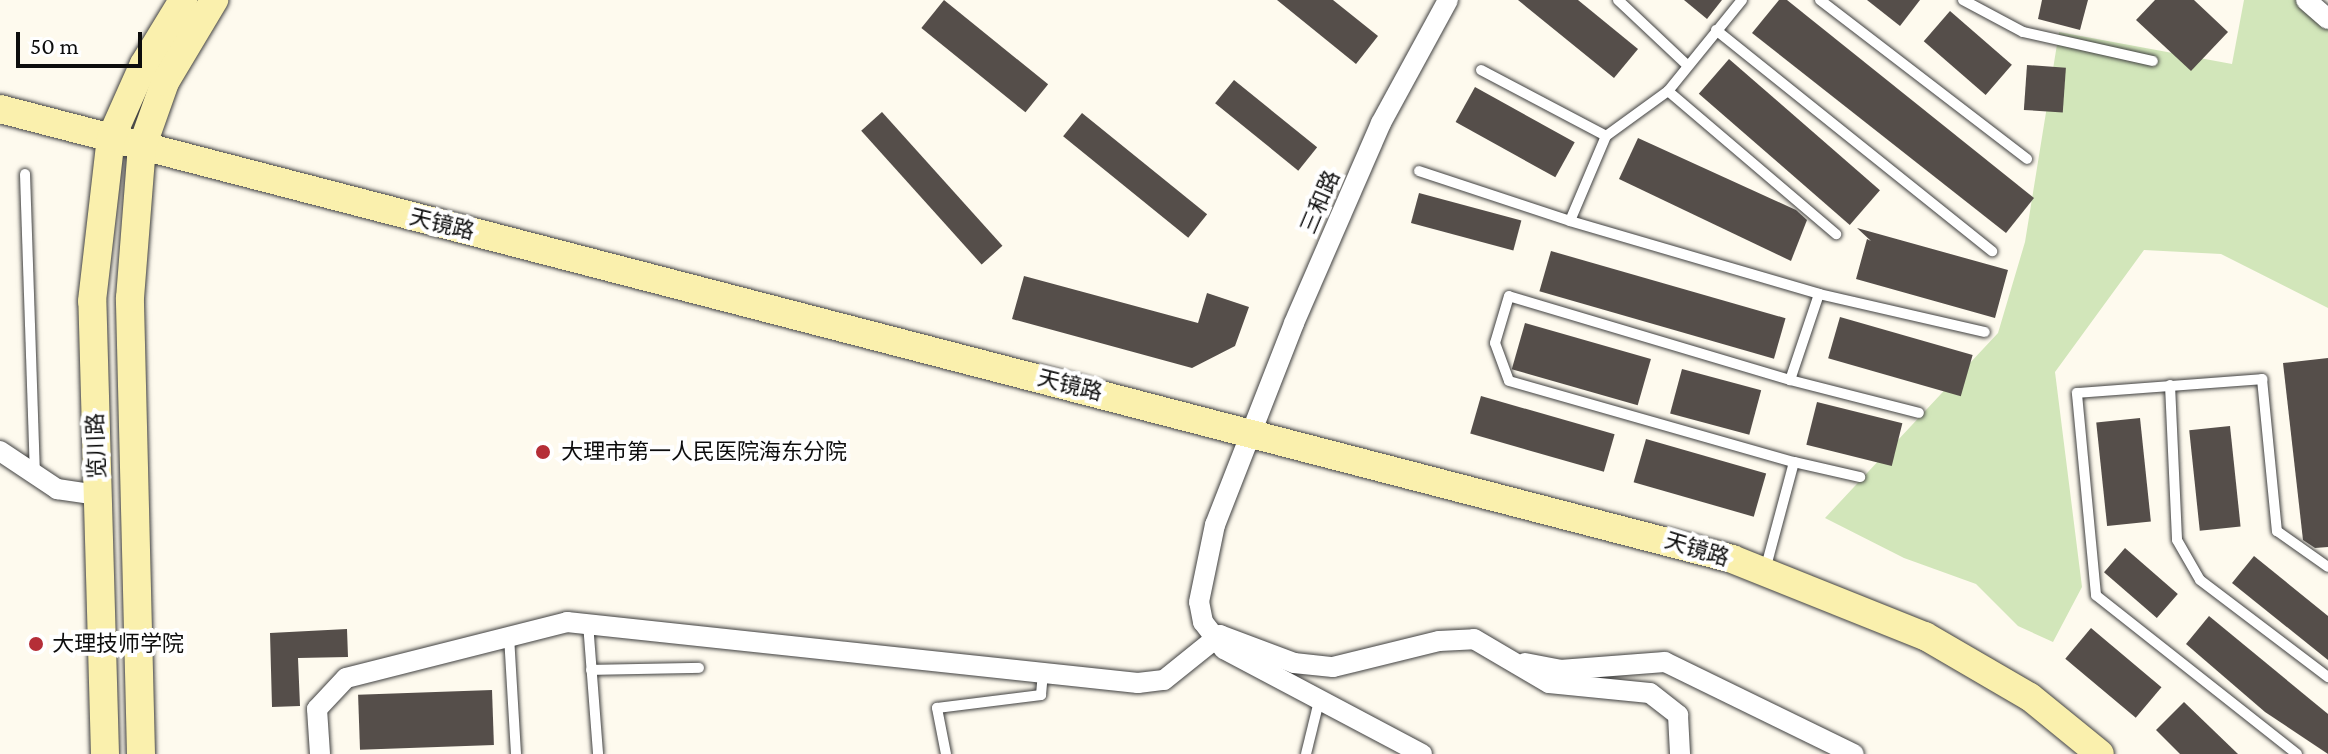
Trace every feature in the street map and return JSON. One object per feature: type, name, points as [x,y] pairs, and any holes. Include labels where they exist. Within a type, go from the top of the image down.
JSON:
[{"type":"street","name":"览川路","points":[[105,754],[92,301],[111,138],[144,64],[183,0]]},
{"type":"street","name":"览川路","points":[[141,754],[130,298],[142,147],[165,82],[214,0]]},
{"type":"street","name":"三和路","points":[[1212,637],[1199,602],[1203,563],[1381,123],[1448,0]]},
{"type":"street","points":[[2306,0],[2328,19]]},
{"type":"street","name":"天镜路","points":[[0,109],[1254,432],[1765,570],[1863,607],[1973,661],[2100,754]]},
{"type":"street","points":[[0,451],[57,489],[97,495]]},
{"type":"street","points":[[320,754],[317,709],[336,684],[542,625],[588,623],[1154,683],[1173,674],[1212,637]]},
{"type":"street","points":[[1212,637],[1314,667],[1377,660],[1459,638],[1484,642],[1569,688],[1650,693],[1678,715],[1680,754]]},
{"type":"street","points":[[1212,637],[1319,701],[1422,754]]},
{"type":"street","points":[[1517,661],[1560,670],[1665,662],[1854,754]]},
{"type":"lane","points":[[1618,0],[1687,65]]},
{"type":"lane","points":[[1570,221],[1606,136],[1668,91],[1742,0]]},
{"type":"lane","points":[[1820,0],[2027,159]]},
{"type":"lane","points":[[1963,0],[2023,32],[2153,61]]},
{"type":"lane","points":[[1716,30],[1992,251]]},
{"type":"lane","points":[[1481,70],[1606,136]]},
{"type":"lane","points":[[1668,91],[1836,234]]},
{"type":"lane","points":[[1419,171],[1570,221],[1819,294],[1985,332]]},
{"type":"lane","points":[[25,174],[35,474]]},
{"type":"lane","points":[[1790,380],[1819,294]]},
{"type":"lane","points":[[1860,477],[1794,462],[1509,381],[1495,343],[1509,296],[1790,380],[1919,413]]},
{"type":"lane","points":[[2297,754],[2096,595],[2077,393],[2262,379],[2277,531],[2328,567]]},
{"type":"lane","points":[[2170,385],[2177,540],[2200,580],[2328,677]]},
{"type":"lane","points":[[1765,570],[1794,462]]},
{"type":"lane","points":[[588,623],[598,754]]},
{"type":"lane","points":[[509,636],[516,754]]},
{"type":"lane","points":[[591,670],[699,668]]},
{"type":"lane","points":[[946,754],[937,708],[1041,695],[1043,672]]},
{"type":"lane","points":[[1306,754],[1319,701]]},
{"type":"green space","points":[[2244,0],[2301,0],[2328,26],[2328,308],[2221,254],[2144,250],[2055,372],[2082,587],[2053,642],[2018,626],[1976,584],[1904,558],[1825,518],[1998,333],[2025,242],[2059,32],[2232,64]]},
{"type":"building","points":[[944,0],[1048,84],[1025,112],[921,28]]},
{"type":"building","points":[[1277,0],[1333,0],[1378,36],[1356,64]]},
{"type":"building","points":[[1518,0],[1578,0],[1638,49],[1614,78]]},
{"type":"building","points":[[1684,0],[1722,0],[1707,19]]},
{"type":"building","points":[[1779,0],[1787,0],[2034,198],[2006,233],[1752,33]]},
{"type":"building","points":[[1867,0],[1920,0],[1900,26]]},
{"type":"building","points":[[2042,0],[2088,0],[2080,30],[2038,19]]},
{"type":"building","points":[[2155,0],[2194,0],[2228,32],[2191,71],[2136,20]]},
{"type":"building","points":[[1950,11],[2012,65],[1986,95],[1924,41]]},
{"type":"building","points":[[1729,59],[1880,190],[1850,225],[1699,94]]},
{"type":"building","points":[[2027,65],[2066,68],[2063,113],[2024,110]]},
{"type":"building","points":[[1234,80],[1317,147],[1298,171],[1215,103]]},
{"type":"building","points":[[1475,87],[1575,142],[1555,177],[1456,122]]},
{"type":"building","points":[[882,112],[1002,246],[982,265],[861,131]]},
{"type":"building","points":[[1082,113],[1207,214],[1188,238],[1063,136]]},
{"type":"building","points":[[1638,138],[1796,210],[1807,220],[1791,261],[1619,179]]},
{"type":"building","points":[[1419,193],[1521,220],[1513,250],[1411,223]]},
{"type":"building","points":[[1857,228],[2008,270],[1995,318],[1856,279],[1867,239],[1871,241]]},
{"type":"building","points":[[1551,251],[1786,318],[1774,359],[1539,291]]},
{"type":"building","points":[[1024,276],[1198,323],[1207,293],[1249,307],[1235,346],[1192,368],[1012,319]]},
{"type":"building","points":[[1840,317],[1973,355],[1961,396],[1828,358]]},
{"type":"building","points":[[1525,323],[1651,359],[1638,405],[1512,369]]},
{"type":"building","points":[[2328,358],[2328,547],[2315,548],[2303,540],[2283,363]]},
{"type":"building","points":[[1682,369],[1761,390],[1749,435],[1670,413]]},
{"type":"building","points":[[1481,396],[1615,434],[1604,472],[1470,433]]},
{"type":"building","points":[[1817,402],[1902,423],[1892,466],[1806,445]]},
{"type":"building","points":[[2140,418],[2151,521],[2107,526],[2096,423]]},
{"type":"building","points":[[2230,426],[2241,526],[2200,531],[2189,430]]},
{"type":"building","points":[[1646,439],[1766,473],[1754,517],[1634,482]]},
{"type":"building","points":[[2125,548],[2178,594],[2157,618],[2104,572]]},
{"type":"building","points":[[2254,556],[2328,616],[2328,660],[2232,583]]},
{"type":"building","points":[[2209,616],[2328,714],[2328,754],[2265,712],[2186,644]]},
{"type":"building","points":[[2091,628],[2161,687],[2136,718],[2065,659]]},
{"type":"building","points":[[347,629],[348,657],[298,658],[300,706],[272,707],[270,633]]},
{"type":"building","points":[[492,690],[494,745],[360,750],[358,695]]},
{"type":"building","points":[[2184,702],[2238,754],[2180,754],[2156,730]]},
{"type":"place","name":"大理市第一人民医院海东分院","points":[[543,452]]},
{"type":"place","name":"大理技师学院","points":[[36,644]]}]
